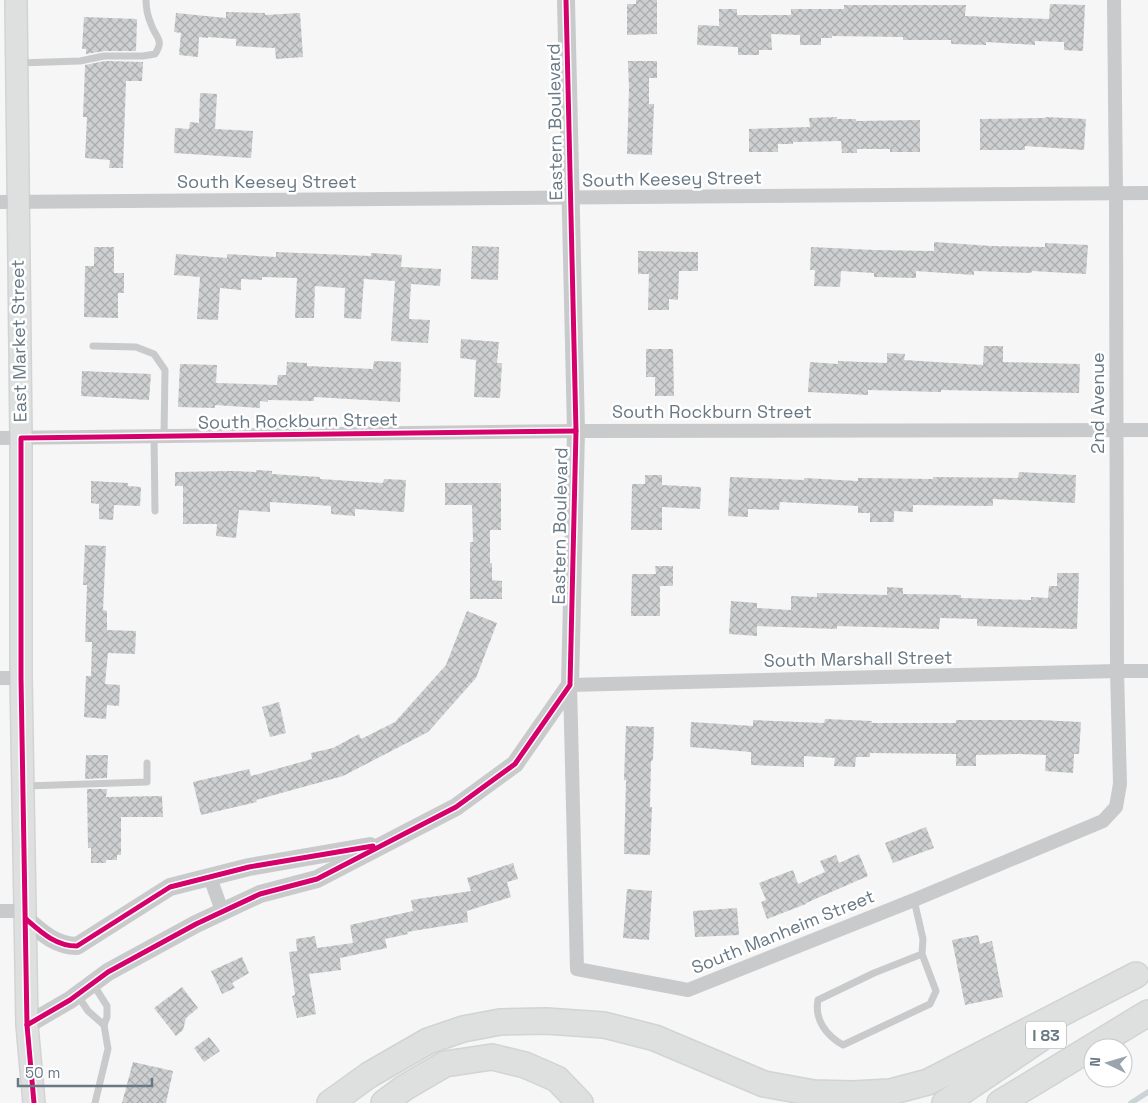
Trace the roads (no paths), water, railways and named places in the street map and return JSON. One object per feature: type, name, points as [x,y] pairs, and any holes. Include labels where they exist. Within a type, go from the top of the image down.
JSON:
[{"type":"highway","points":[[330,1103],[369,1075],[428,1040],[463,1029],[500,1022],[604,1025],[655,1038],[764,1084],[814,1093],[853,1094],[890,1092],[928,1082],[1142,971]]},
{"type":"highway","name":"I 83","points":[[945,1103],[1142,971]]},
{"type":"highway","name":"I 83","points":[[1000,1103],[1148,1013]]},
{"type":"highway","points":[[384,1103],[404,1088],[445,1064],[492,1057],[526,1065],[557,1079],[580,1103]]},
{"type":"main road","name":"East Market Street","points":[[16,0],[16,63],[9,202],[9,438],[21,678],[27,1034],[34,1103]]},
{"type":"main road","name":"East Market Street","points":[[20,1103],[27,1034]]},
{"type":"street","name":"Eastern Boulevard","points":[[566,0],[576,431],[570,685]]},
{"type":"street","name":"2nd Avenue","points":[[1114,0],[1117,671],[1120,784],[1116,806]]},
{"type":"street","name":"South Keesey Street","points":[[9,202],[1148,193]]},
{"type":"street","name":"South Rockburn Street","points":[[9,438],[576,431],[1148,430]]},
{"type":"street","name":"South Marshall Street","points":[[570,685],[1148,671]]},
{"type":"street","points":[[0,678],[21,678]]},
{"type":"street","points":[[27,1034],[108,972],[196,924],[260,894],[317,879],[456,807],[515,764],[570,685]]},
{"type":"street","name":"South Manheim Street","points":[[570,685],[577,969],[688,990],[914,900],[1103,821],[1116,806]]},
{"type":"street","points":[[0,911],[26,915],[42,933],[58,943],[66,946],[78,946],[170,887],[249,867],[386,844]]},
{"type":"street","points":[[210,877],[222,912]]},
{"type":"lane","points":[[16,63],[80,61],[104,56],[143,56],[155,54],[159,48],[159,38],[151,26],[146,0]]},
{"type":"lane","points":[[93,346],[136,347],[154,354],[165,370],[155,511]]},
{"type":"lane","points":[[23,786],[147,782],[147,763]]},
{"type":"lane","points":[[914,900],[923,940],[922,954],[936,991],[930,1004],[843,1045],[832,1039],[819,1021],[816,1009],[818,1000],[874,973],[922,954]]},
{"type":"lane","points":[[92,983],[106,1006],[107,1017],[104,1026],[108,1049],[95,1103]]},
{"type":"lane","points":[[77,995],[88,1011],[104,1026]]},
{"type":"waterway","points":[[1131,1103],[1148,1092]]}]
